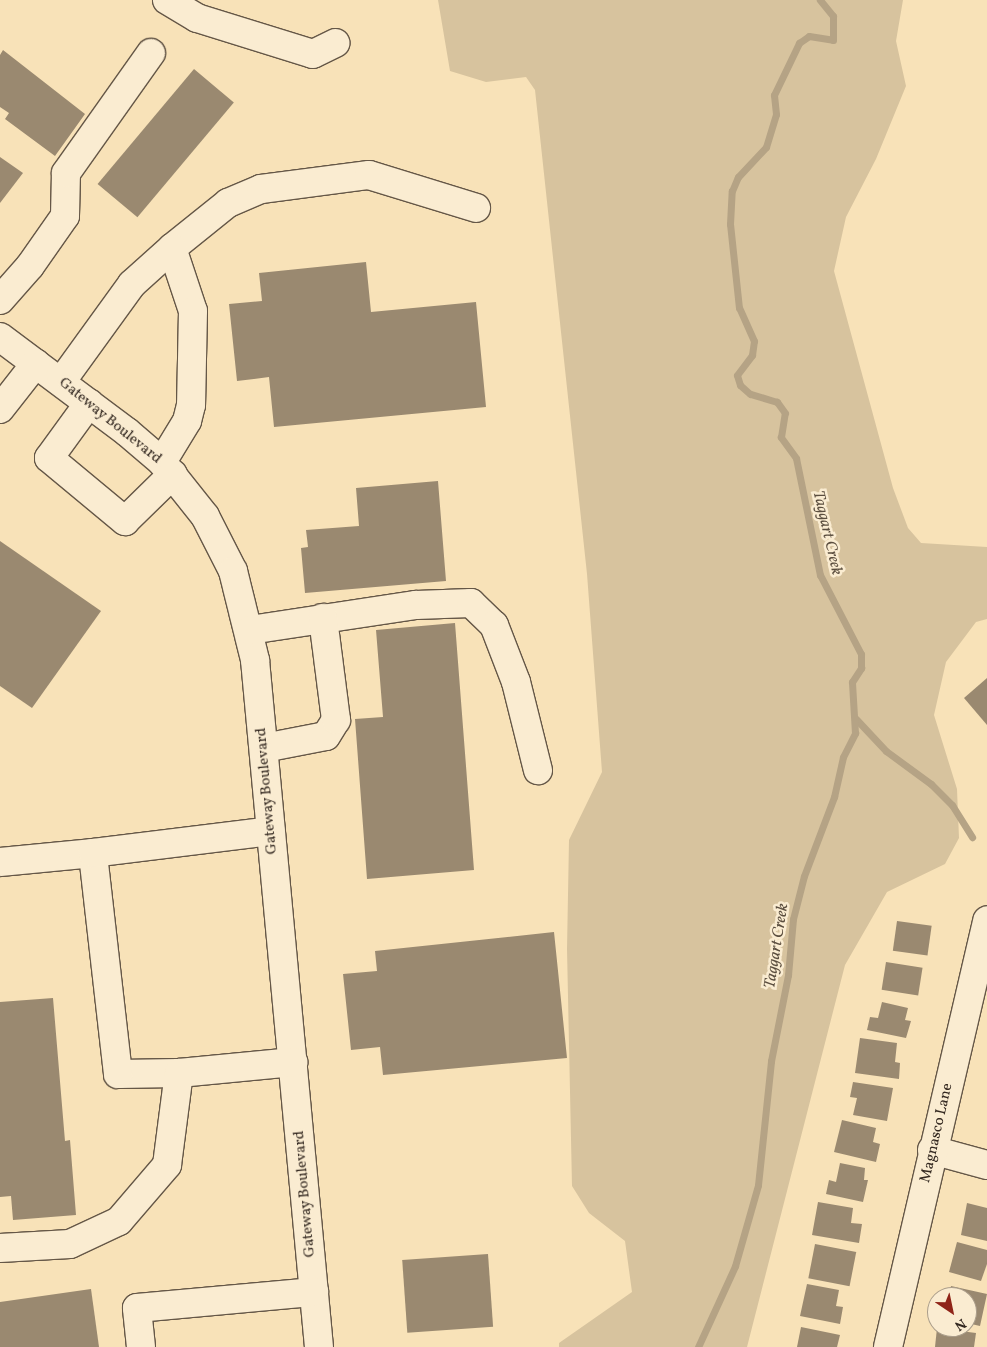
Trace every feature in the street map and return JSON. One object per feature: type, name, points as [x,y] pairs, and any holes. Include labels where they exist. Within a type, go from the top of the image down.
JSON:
[{"type":"street","points":[[167,0],[197,18],[313,54],[336,43]]},
{"type":"street","points":[[0,300],[30,266],[65,216],[66,173],[151,53]]},
{"type":"street","points":[[61,382],[132,284],[172,248],[228,204],[261,189],[369,175],[476,208]]},
{"type":"street","points":[[89,403],[48,458],[125,521],[167,468],[187,421],[191,405],[193,311],[172,248]]},
{"type":"street","name":"Gateway Boulevard","points":[[0,336],[89,403],[167,468],[205,516],[227,556],[250,630],[264,748],[319,1347]]},
{"type":"street","points":[[0,409],[36,363]]},
{"type":"street","points":[[250,630],[416,606],[471,603],[494,625],[516,682],[538,770]]},
{"type":"street","points":[[264,748],[326,736],[336,720],[323,618]]},
{"type":"street","points":[[0,862],[93,853],[271,831]]},
{"type":"street","points":[[93,853],[118,1074],[179,1073],[293,1062]]},
{"type":"street","name":"Magnasco Lane","points":[[888,1347],[932,1150],[987,920]]},
{"type":"street","points":[[0,1248],[70,1244],[118,1221],[167,1165],[179,1073]]},
{"type":"street","points":[[932,1150],[987,1165]]},
{"type":"street","points":[[141,1347],[137,1308],[314,1292]]},
{"type":"shaded area","points":[[438,0],[903,0],[896,41],[906,86],[876,159],[846,217],[834,271],[893,488],[908,528],[921,543],[987,547],[987,619],[976,622],[946,662],[934,715],[957,789],[959,838],[945,864],[887,892],[845,965],[747,1347],[559,1347],[559,1343],[632,1292],[625,1241],[589,1213],[572,1186],[567,949],[569,840],[602,772],[587,574],[535,90],[526,77],[486,82],[450,71]]},
{"type":"building","points":[[3,50],[85,114],[55,156],[5,119],[9,113],[0,107],[0,55]]},
{"type":"building","points":[[194,69],[234,102],[137,217],[98,184]]},
{"type":"building","points":[[0,157],[23,173],[0,203]]},
{"type":"building","points":[[366,262],[371,312],[476,302],[486,407],[274,427],[269,377],[237,381],[229,304],[262,301],[259,273]]},
{"type":"building","points":[[438,481],[446,581],[305,593],[301,548],[308,547],[306,530],[359,526],[356,488]]},
{"type":"building","points":[[0,541],[101,611],[32,708],[0,686]]},
{"type":"building","points":[[455,623],[474,870],[367,879],[355,719],[383,717],[376,630]]},
{"type":"building","points":[[987,678],[987,725],[964,698]]},
{"type":"building","points":[[897,921],[932,926],[927,956],[893,951]]},
{"type":"building","points":[[554,932],[567,1058],[383,1075],[380,1047],[351,1050],[343,974],[377,971],[375,951]]},
{"type":"building","points":[[886,962],[923,968],[918,995],[882,990]]},
{"type":"building","points":[[53,998],[65,1141],[70,1140],[76,1215],[13,1220],[11,1196],[0,1197],[0,1002]]},
{"type":"building","points":[[882,1002],[908,1008],[905,1020],[911,1021],[906,1038],[867,1030],[870,1017],[878,1018]]},
{"type":"building","points":[[860,1038],[897,1043],[895,1062],[900,1063],[899,1079],[855,1073]]},
{"type":"building","points":[[853,1082],[893,1088],[887,1121],[853,1115],[857,1098],[850,1097]]},
{"type":"building","points":[[842,1120],[876,1128],[873,1142],[880,1144],[876,1162],[834,1152]]},
{"type":"building","points":[[840,1163],[865,1168],[864,1180],[868,1180],[863,1202],[826,1194],[829,1180],[836,1182]]},
{"type":"building","points":[[818,1202],[853,1208],[851,1223],[862,1224],[859,1243],[812,1235]]},
{"type":"building","points":[[967,1203],[987,1208],[987,1241],[961,1235]]},
{"type":"building","points":[[957,1242],[987,1250],[987,1264],[981,1281],[949,1272]]},
{"type":"building","points":[[815,1244],[856,1252],[850,1286],[808,1278]]},
{"type":"building","points":[[488,1254],[493,1327],[407,1333],[402,1260]]},
{"type":"building","points":[[807,1284],[839,1290],[836,1306],[843,1307],[840,1324],[800,1316]]},
{"type":"building","points":[[91,1289],[99,1347],[0,1347],[0,1302]]},
{"type":"building","points":[[977,1292],[987,1294],[980,1326],[977,1325]]},
{"type":"building","points":[[801,1327],[840,1335],[837,1347],[797,1347]]},
{"type":"building","points":[[936,1337],[975,1337],[974,1347],[935,1347]]},
{"type":"waterway","name":"Taggart Creek","points":[[698,1347],[735,1266],[758,1185],[771,1061],[788,975],[793,919],[804,876],[834,797],[843,757],[855,733],[852,682],[861,668],[861,654],[820,575],[796,458],[781,437],[785,413],[777,402],[750,394],[740,385],[737,375],[752,355],[754,341],[739,308],[730,224],[732,191],[738,177],[766,147],[776,114],[774,95],[799,43],[809,36],[833,40],[833,16],[820,0]]},
{"type":"waterway","points":[[856,719],[886,751],[931,784],[952,805],[972,837]]}]
